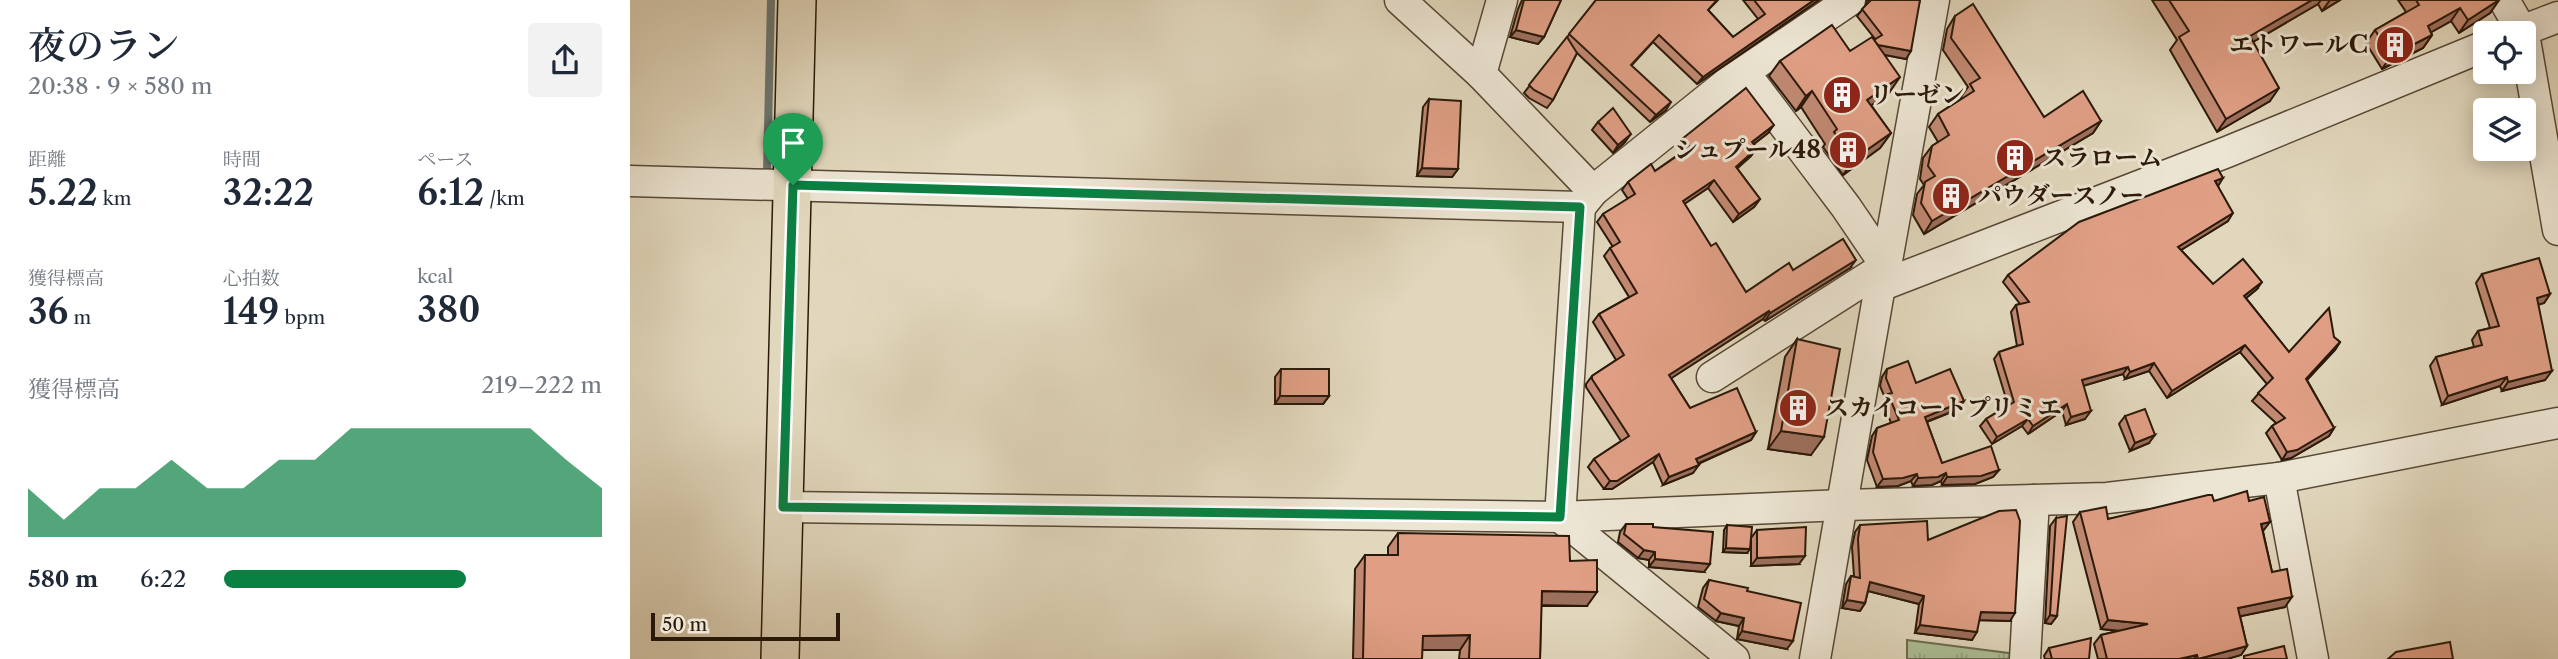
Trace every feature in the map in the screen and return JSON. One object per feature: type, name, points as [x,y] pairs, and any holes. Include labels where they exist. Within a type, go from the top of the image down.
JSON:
[{"type":"main road","points":[[780,659],[797,0]]},
{"type":"street","points":[[1400,0],[1481,74],[1587,199],[1560,517]]},
{"type":"street","points":[[1481,74],[1502,0]]},
{"type":"street","points":[[630,181],[1587,199],[1744,72],[1850,0]]},
{"type":"street","points":[[1819,656],[1883,276],[1934,0]]},
{"type":"street","points":[[2504,0],[2515,21]]},
{"type":"street","points":[[2536,27],[2558,17]]},
{"type":"street","points":[[1712,377],[1883,276],[2214,157],[2473,51]]},
{"type":"street","points":[[1744,72],[1846,207],[1883,276]]},
{"type":"street","points":[[2531,84],[2558,230]]},
{"type":"street","points":[[783,507],[1560,517],[1843,505],[2107,498],[2280,478],[2558,423]]},
{"type":"street","points":[[2280,478],[2314,659]]},
{"type":"street","points":[[2025,659],[2034,500]]},
{"type":"street","points":[[1560,517],[1734,659]]},
{"type":"green space","points":[[1907,640],[2016,654],[2016,659],[1907,659]]},
{"type":"building","points":[[1524,0],[1561,0],[1544,37],[1516,30]]},
{"type":"building","points":[[1596,0],[1717,0],[1708,10],[1733,37],[1765,14],[1754,0],[1814,0],[1703,77],[1659,35],[1631,65],[1671,102],[1656,115],[1569,34]]},
{"type":"building","points":[[1871,0],[1920,0],[1911,51],[1878,45],[1874,40],[1882,35],[1862,9]]},
{"type":"building","points":[[2169,0],[2312,0],[2250,36],[2279,88],[2226,119],[2179,37],[2189,31]]},
{"type":"building","points":[[2416,0],[2499,0],[2468,20],[2460,8],[2428,26],[2432,35],[2391,56],[2375,30],[2419,5]]},
{"type":"building","points":[[1973,4],[2044,117],[2083,91],[2101,121],[1932,221],[1921,203],[1925,182],[1935,176],[1928,166],[1932,146],[1949,135],[1938,114],[1974,91],[1970,84],[1980,78],[1951,38],[1955,16]]},
{"type":"building","points":[[1832,25],[1850,51],[1872,37],[1900,77],[1867,100],[1891,133],[1854,159],[1834,132],[1837,129],[1812,91],[1806,96],[1780,61]]},
{"type":"building","points":[[1567,37],[1577,53],[1553,100],[1529,85]]},
{"type":"building","points":[[1746,88],[1774,125],[1752,142],[1757,148],[1736,167],[1760,199],[1739,214],[1714,180],[1683,201],[1711,246],[1716,243],[1746,292],[1789,263],[1793,270],[1843,239],[1856,260],[1770,313],[1769,311],[1669,375],[1690,408],[1737,388],[1756,432],[1696,459],[1699,465],[1669,477],[1659,454],[1617,481],[1610,481],[1594,459],[1629,436],[1592,376],[1624,355],[1599,314],[1637,293],[1610,248],[1620,242],[1603,214],[1635,194],[1628,182],[1651,164],[1655,171],[1690,147],[1682,139]]},
{"type":"building","points":[[1429,99],[1461,101],[1458,169],[1422,168]]},
{"type":"building","points":[[1613,108],[1631,134],[1618,145],[1598,122]]},
{"type":"building","points":[[2218,169],[2223,178],[2215,181],[2233,213],[2178,247],[2213,284],[2243,259],[2262,282],[2244,296],[2289,352],[2329,308],[2334,337],[2340,342],[2306,379],[2334,428],[2297,450],[2287,452],[2272,426],[2285,418],[2258,393],[2273,378],[2245,345],[2172,391],[2154,363],[2130,372],[2128,367],[2082,380],[2091,411],[2071,417],[2067,404],[2033,426],[2028,419],[1997,437],[1986,419],[2014,402],[1999,352],[2023,344],[2016,305],[2029,302],[2008,275],[2079,222]]},
{"type":"building","points":[[2539,258],[2550,294],[2537,298],[2552,371],[2508,382],[2507,377],[2448,396],[2436,357],[2482,345],[2478,331],[2499,326],[2482,274]]},
{"type":"building","name":"スカイコートプリミエ","points":[[1797,339],[1840,349],[1824,437],[1781,431]]},
{"type":"building","points":[[1908,361],[1916,383],[1950,369],[1964,401],[1925,417],[1942,463],[1991,446],[1999,470],[1981,476],[1947,477],[1946,473],[1938,477],[1918,478],[1917,474],[1883,479],[1873,452],[1877,428],[1899,420],[1888,394],[1892,393],[1886,378],[1887,369]]},
{"type":"building","points":[[1281,369],[1329,369],[1329,396],[1280,396]]},
{"type":"building","points":[[2145,409],[2155,435],[2135,443],[2125,416]]},
{"type":"building","points":[[2247,491],[2249,501],[2264,497],[2270,522],[2261,524],[2272,572],[2287,569],[2292,597],[2238,608],[2247,646],[2198,659],[2197,655],[2179,659],[2107,659],[2101,635],[2148,624],[2108,620],[2080,512],[2106,507],[2108,519],[2208,495],[2212,495],[2214,501]]},
{"type":"building","points":[[2016,510],[2020,521],[2015,613],[1981,612],[1977,632],[1920,625],[1924,596],[1870,582],[1865,603],[1847,600],[1851,576],[1860,578],[1860,525],[1927,521],[1928,540],[1999,511]]},
{"type":"building","points":[[2067,516],[2057,616],[2050,615],[2056,518]]},
{"type":"building","points":[[1626,524],[1653,524],[1653,527],[1713,532],[1710,564],[1655,559],[1655,552],[1644,550],[1624,534]]},
{"type":"building","points":[[1727,525],[1752,527],[1750,549],[1726,548]]},
{"type":"building","points":[[1806,527],[1805,556],[1757,558],[1757,530]]},
{"type":"building","points":[[1398,533],[1569,536],[1570,561],[1597,560],[1597,592],[1542,591],[1540,659],[1469,659],[1470,635],[1423,636],[1422,659],[1363,659],[1365,555],[1398,555]]},
{"type":"building","points":[[1709,580],[1801,603],[1793,641],[1742,631],[1744,618],[1721,613],[1704,599]]},
{"type":"building","points":[[2091,638],[2089,659],[2052,659],[2049,648]]},
{"type":"building","points":[[2450,642],[2453,659],[2388,659],[2396,652]]},
{"type":"building","points":[[2284,646],[2287,659],[2244,659],[2244,656]]},
{"type":"waterway","points":[[767,171],[771,0]]},
{"type":"place","name":"エトワールC","points":[[2395,45]]},
{"type":"place","name":"リーゼン","points":[[1842,95]]},
{"type":"place","name":"シュプール48","points":[[1848,150]]},
{"type":"place","name":"スラローム","points":[[2015,158]]},
{"type":"place","name":"パウダースノー","points":[[1951,196]]},
{"type":"place","name":"スカイコートプリミエ","points":[[1798,408]]},
{"type":"route","points":[[793,185],[1580,207],[1560,517],[783,507],[793,185]]}]
